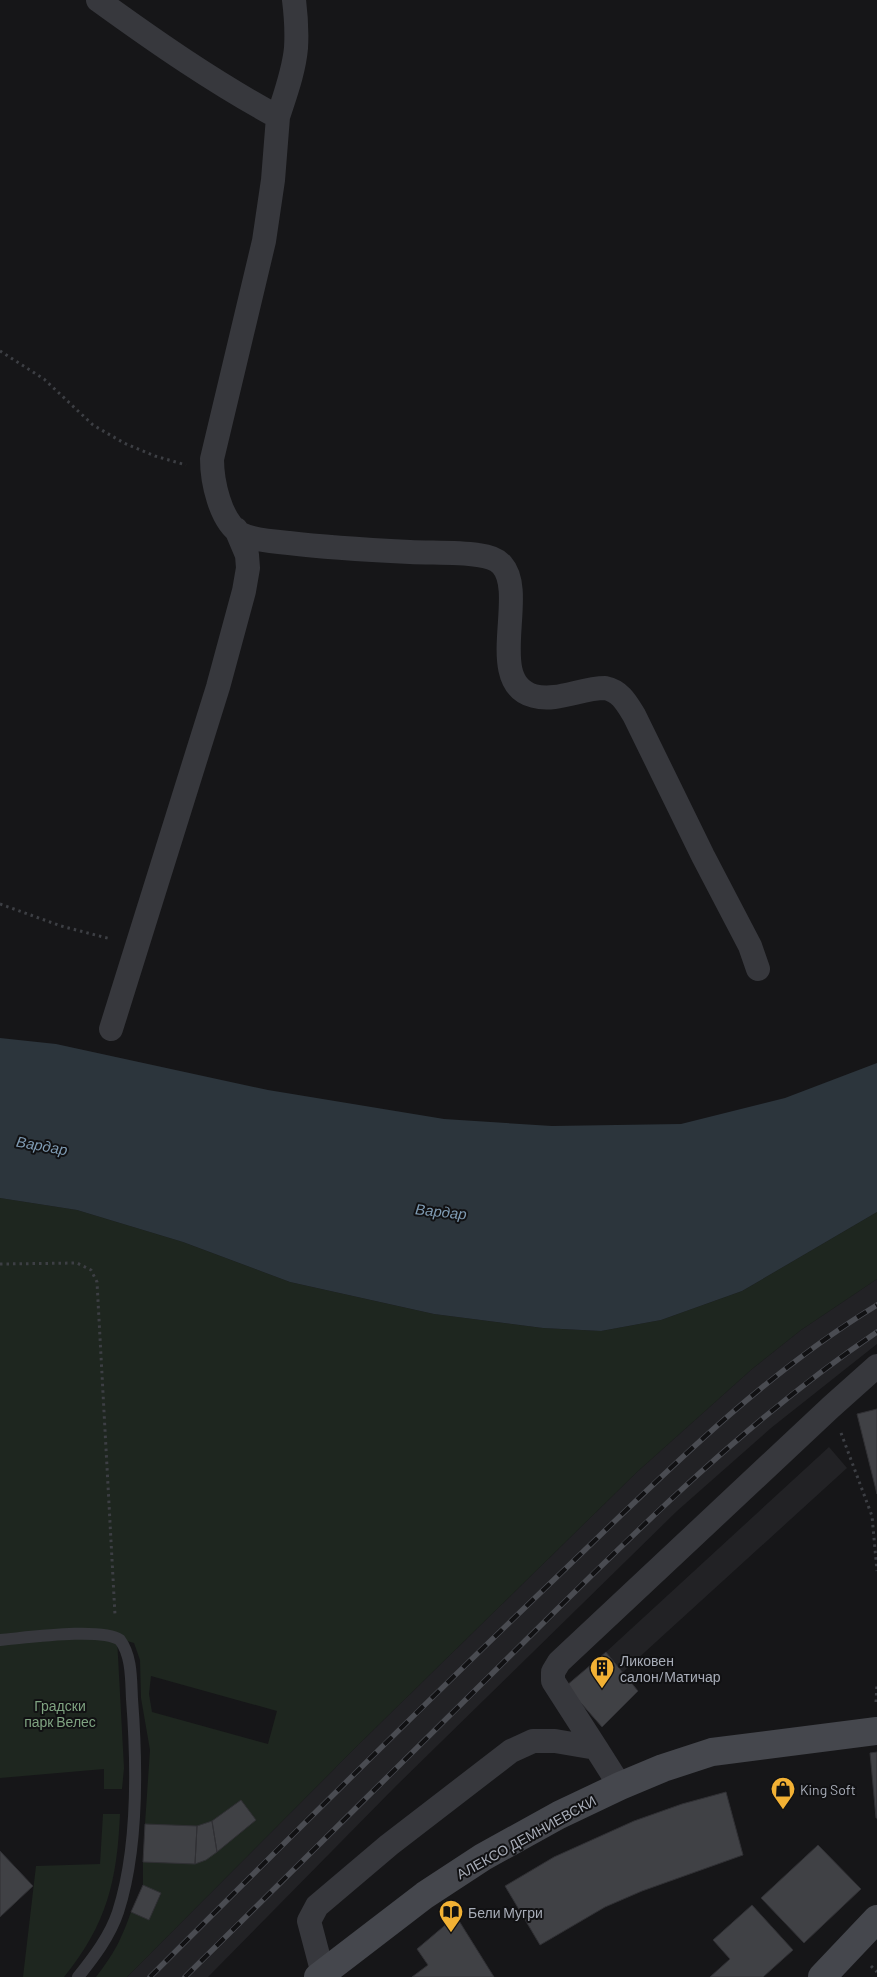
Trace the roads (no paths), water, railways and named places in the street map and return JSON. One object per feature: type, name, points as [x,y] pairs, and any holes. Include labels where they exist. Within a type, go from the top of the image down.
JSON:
[{"type":"main road","name":"АЛЕКСО ДЕМНИЕВСКИ","points":[[320,1975],[425,1895],[483,1857],[559,1815],[620,1786],[663,1768],[712,1752],[877,1731]]},
{"type":"main road","points":[[822,1977],[877,1919]]},
{"type":"street","points":[[98,0],[200,72],[278,117]]},
{"type":"street","points":[[294,0],[296,49],[278,117],[273,180],[264,241],[213,451],[213,472],[217,496],[228,520],[242,534],[250,537],[313,546],[476,555],[497,560],[508,574],[510,587],[508,642],[511,669],[516,684],[527,694],[542,698],[604,688],[615,690],[624,698],[750,946],[758,969]]},
{"type":"street","points":[[111,1029],[218,687],[244,591],[248,568],[247,555],[236,529]]},
{"type":"street","points":[[620,1786],[553,1681],[553,1672],[558,1662],[877,1366]]},
{"type":"street","points":[[320,1975],[309,1921],[317,1906],[389,1845],[511,1751],[533,1741],[555,1741],[596,1748]]},
{"type":"lane","points":[[0,1640],[80,1634],[103,1635],[116,1638],[122,1644],[127,1656],[133,1710],[136,1769],[131,1845],[126,1882],[117,1914],[106,1938],[78,1977]]},
{"type":"water","name":"Вардар","points":[[0,1038],[56,1044],[268,1090],[444,1119],[552,1126],[681,1124],[785,1098],[877,1063],[877,1212],[742,1291],[661,1320],[601,1331],[543,1328],[434,1314],[290,1282],[183,1242],[77,1210],[0,1198]]},
{"type":"railway","points":[[150,1977],[303,1824],[636,1500],[752,1396],[834,1333],[877,1305]]},
{"type":"railway","points":[[185,1977],[650,1519],[737,1440],[783,1402],[877,1332]]},
{"type":"place","name":"Ликовен салон/Матичар","points":[[602,1689]]},
{"type":"place","name":"King Soft","points":[[783,1810]]},
{"type":"place","name":"Бели Мугри","points":[[451,1933]]},
{"type":"park label","name":"Градски парк Велес","points":[[60,1714]]}]
